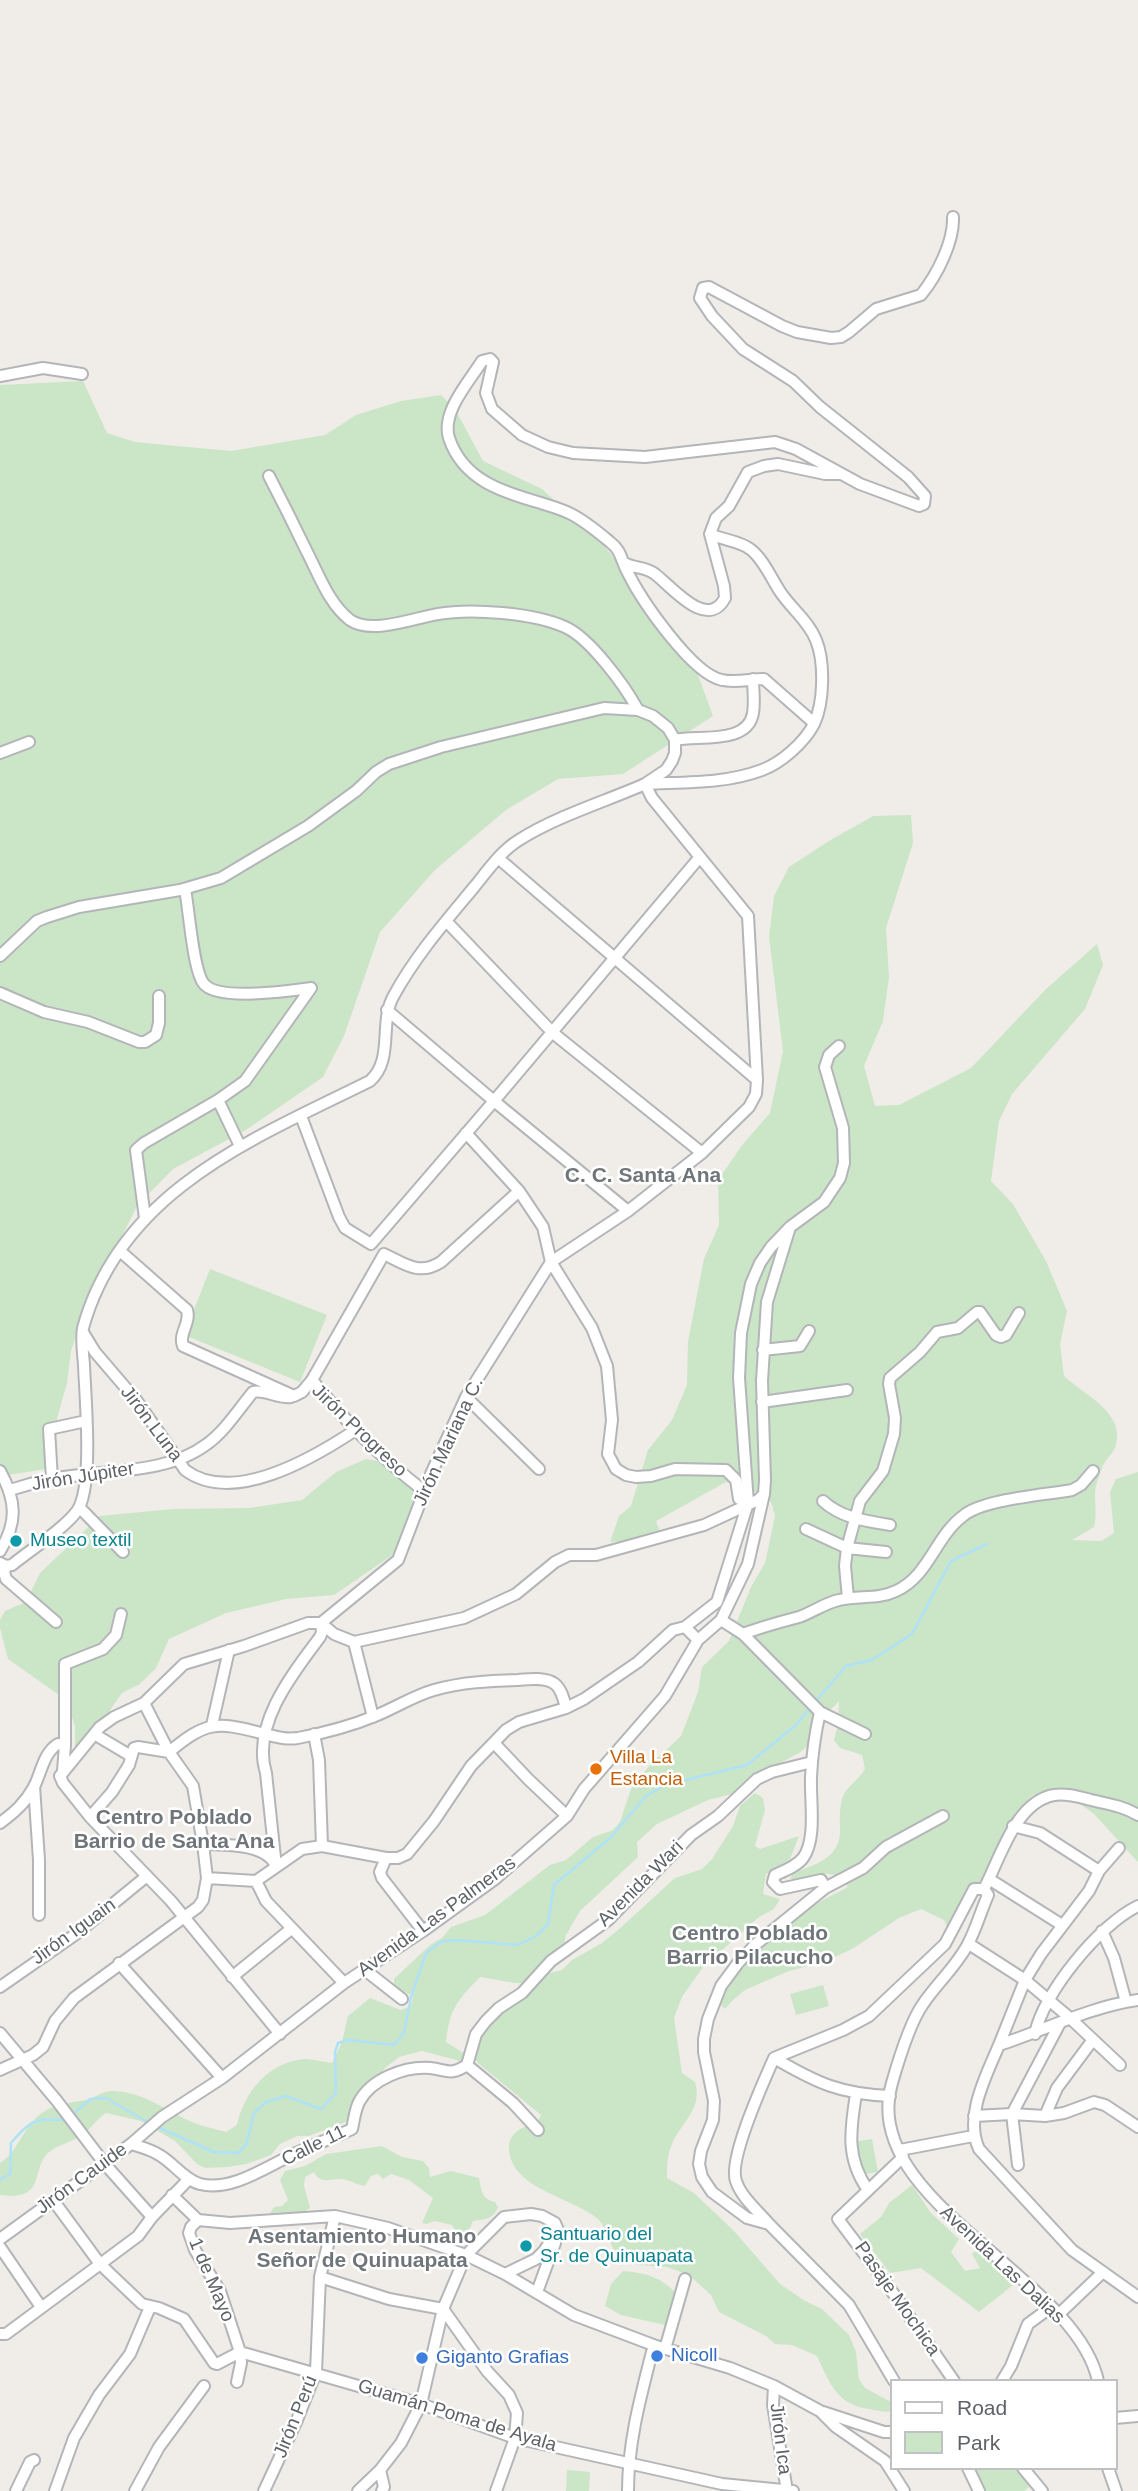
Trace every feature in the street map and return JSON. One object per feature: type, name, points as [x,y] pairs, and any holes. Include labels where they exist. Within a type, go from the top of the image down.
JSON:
[{"type":"street","points":[[814,723],[773,684],[764,679],[730,681],[711,676],[681,651],[627,573],[618,549],[570,513],[482,482],[469,472],[449,437],[448,424],[455,403],[482,362],[490,359],[493,362],[486,393],[492,410],[522,435],[548,447],[573,453],[645,457],[775,442],[796,449],[860,484],[919,506],[924,504],[926,500],[920,488],[877,450],[820,407],[793,382],[743,349],[712,316],[700,292],[709,287],[797,332],[818,337],[841,337],[876,309],[921,295],[945,255],[953,233],[953,217]]},
{"type":"street","points":[[0,376],[43,369],[82,374]]},
{"type":"street","points":[[624,563],[641,566],[698,608],[714,610],[724,598],[724,586],[710,534],[716,518],[729,506],[748,472],[778,464],[825,474],[842,473]]},
{"type":"street","points":[[269,476],[330,597],[348,618],[357,624],[373,627],[439,614],[478,612],[538,619],[565,627],[582,638],[592,649],[638,710]]},
{"type":"street","points":[[645,784],[715,781],[763,770],[784,757],[807,735],[814,723],[822,676],[816,640],[808,625],[794,612],[749,548],[710,534]]},
{"type":"street","points":[[675,740],[690,737],[717,738],[741,732],[751,721],[753,713],[753,679]]},
{"type":"street","points":[[0,956],[37,921],[47,917],[79,907],[152,896],[230,874],[308,826],[389,764],[441,747],[604,708],[638,710],[653,716],[668,729],[675,740],[675,753],[666,770],[645,784],[516,841],[498,858],[413,962],[387,1010],[382,1067],[378,1074],[370,1081],[240,1146],[195,1175],[145,1218],[120,1251],[104,1277],[83,1330],[87,1475],[80,1508],[67,1522],[12,1565],[3,1564],[6,1579],[57,1622]]},
{"type":"street","points":[[0,753],[30,742]]},
{"type":"street","name":"Jirón Mariana C.","points":[[63,1771],[94,1734],[114,1717],[144,1703],[184,1664],[308,1623],[321,1623],[398,1560],[424,1491],[466,1397],[551,1262],[628,1211],[702,1153],[749,1107],[756,1094],[757,1080],[748,916],[699,858],[645,784]]},
{"type":"street","points":[[498,858],[757,1080]]},
{"type":"street","points":[[372,1244],[553,1034],[613,958],[699,858]]},
{"type":"street","points":[[145,1218],[136,1150],[218,1100],[245,1080],[311,988],[231,993],[215,992],[207,987],[202,981],[195,956],[185,888]]},
{"type":"street","points":[[446,921],[553,1034],[702,1153]]},
{"type":"street","points":[[0,993],[44,1012],[88,1022],[139,1042],[145,1042],[156,1035],[159,996]]},
{"type":"street","points":[[387,1010],[628,1211]]},
{"type":"street","points":[[206,1878],[256,1881],[302,1849],[322,1846],[386,1858],[398,1858],[407,1854],[471,1766],[506,1730],[519,1722],[566,1708],[613,1681],[673,1630],[685,1627],[710,1610],[722,1594],[748,1503],[739,1378],[741,1333],[751,1283],[771,1247],[790,1227],[824,1202],[840,1178],[844,1164],[843,1128],[825,1067],[829,1055],[839,1046]]},
{"type":"street","points":[[218,1100],[240,1146]]},
{"type":"street","points":[[301,1116],[345,1227],[384,1254],[417,1269],[430,1269],[441,1262],[519,1191]]},
{"type":"street","points":[[466,1133],[519,1191],[543,1227],[551,1262],[592,1328],[607,1366],[612,1420],[608,1454],[616,1469],[636,1477],[675,1469],[726,1470],[736,1480],[739,1499],[748,1503]]},
{"type":"street","name":"Avenida Las Palmeras","points":[[162,2117],[222,2078],[344,1983],[495,1880],[567,1816],[584,1789],[665,1696],[698,1640],[720,1620],[748,1563],[764,1494],[762,1402],[767,1302],[790,1227]]},
{"type":"street","name":"Jirón Progreso","points":[[120,1251],[187,1310],[188,1316],[181,1341],[183,1346],[294,1396],[302,1392],[312,1380],[354,1430],[424,1491]]},
{"type":"street","points":[[312,1380],[384,1254]]},
{"type":"street","points":[[848,1598],[845,1566],[847,1548],[860,1501],[883,1471],[894,1434],[890,1378],[920,1352],[937,1332],[958,1328],[977,1311],[996,1335],[1001,1337],[1006,1335],[1019,1313]]},
{"type":"street","name":"Jirón Luna","points":[[83,1330],[95,1352],[137,1401],[185,1470],[193,1476],[208,1481],[256,1479],[288,1469],[321,1453],[354,1430]]},
{"type":"street","points":[[763,1350],[800,1346],[809,1331]]},
{"type":"street","points":[[762,1402],[847,1390]]},
{"type":"street","name":"Jirón Júpiter","points":[[10,1490],[52,1479],[134,1469],[178,1460],[204,1447],[218,1435],[253,1392],[259,1391],[284,1398],[294,1396]]},
{"type":"street","points":[[466,1397],[539,1469]]},
{"type":"street","points":[[52,1479],[49,1429],[86,1421]]},
{"type":"street","points":[[0,1471],[10,1490],[13,1510],[12,1527],[0,1552]]},
{"type":"street","points":[[743,1634],[800,1616],[832,1602],[848,1598],[882,1597],[913,1581],[955,1522],[965,1513],[983,1506],[1072,1490],[1081,1485],[1093,1471]]},
{"type":"street","points":[[321,1623],[334,1634],[355,1642],[464,1618],[516,1594],[555,1562],[569,1555],[596,1555],[704,1525],[758,1500],[764,1494]]},
{"type":"street","points":[[823,1501],[837,1512],[856,1519],[890,1525]]},
{"type":"street","points":[[80,1508],[123,1552]]},
{"type":"street","points":[[806,1529],[847,1548],[886,1552]]},
{"type":"street","points":[[121,1614],[116,1635],[103,1648],[65,1664],[65,1745],[63,1771],[60,1776],[90,1817],[183,1916],[280,2034]]},
{"type":"street","points":[[720,1620],[743,1634],[820,1712],[865,1734]]},
{"type":"street","points":[[276,1867],[266,1773],[262,1762],[265,1734],[282,1689],[320,1637],[321,1623]]},
{"type":"street","points":[[685,1627],[698,1640]]},
{"type":"street","points":[[355,1642],[373,1717]]},
{"type":"street","points":[[212,1725],[229,1650]]},
{"type":"street","points":[[90,1817],[112,1792],[130,1765],[134,1748],[169,1752],[194,1732],[212,1725],[239,1727],[284,1739],[314,1734],[373,1717],[433,1690],[493,1680],[534,1679],[551,1682],[557,1686],[566,1708]]},
{"type":"street","points":[[0,2070],[33,2055],[43,2047],[55,2021],[74,1997],[198,1907],[203,1900],[206,1878],[204,1844],[193,1786],[169,1752],[144,1703]]},
{"type":"street","points":[[820,1712],[812,1762],[809,1845],[803,1859],[775,1875],[773,1882],[780,1889],[821,1880],[825,1888]]},
{"type":"street","points":[[94,1734],[131,1756]]},
{"type":"street","points":[[314,1734],[318,1760],[322,1846]]},
{"type":"street","points":[[1,1821],[20,1808],[53,1746],[62,1743],[65,1745]]},
{"type":"street","points":[[495,1744],[567,1816]]},
{"type":"street","name":"Avenida Wari","points":[[467,2065],[476,2034],[486,2021],[499,2008],[522,1993],[551,1961],[608,1920],[691,1835],[718,1816],[758,1779],[772,1772],[812,1762]]},
{"type":"street","points":[[34,1786],[39,1860],[39,1915]]},
{"type":"street","points":[[893,2379],[849,2305],[769,2224],[741,2191],[735,2179],[747,2122],[774,2058],[843,2030],[869,2016],[945,1944],[974,1889],[987,1884],[1013,1826],[1040,1800],[1054,1795],[1069,1795],[1126,1808],[1138,1815]]},
{"type":"street","points":[[769,2224],[747,2218],[712,2192],[702,2176],[699,2164],[713,2120],[714,2101],[704,2039],[708,2019],[721,1986],[755,1944],[825,1888],[863,1868],[886,1847],[943,1816]]},
{"type":"street","points":[[1013,1826],[1040,1833],[1099,1871]]},
{"type":"street","points":[[204,1844],[259,1851],[268,1854],[276,1867]]},
{"type":"street","points":[[1119,1848],[1099,1871],[1089,1891],[1025,1980],[986,2075],[974,2116],[973,2136],[979,2149],[1072,2249],[1138,2297]]},
{"type":"street","points":[[386,1858],[380,1872],[382,1878],[423,1931]]},
{"type":"street","name":"Jirón Iguain","points":[[0,1986],[76,1934],[147,1875]]},
{"type":"street","points":[[256,1881],[266,1901],[290,1929],[344,1983]]},
{"type":"street","points":[[987,1884],[1062,1925]]},
{"type":"street","name":"Avenida Las Dalias","points":[[987,1884],[988,1895],[969,1944],[947,1976],[922,2005],[891,2085],[890,2116],[893,2134],[901,2153],[937,2205],[1054,2311],[1080,2340],[1095,2367],[1097,2379]]},
{"type":"street","points":[[1035,2034],[1037,2023],[1080,1954],[1102,1931],[1138,1906]]},
{"type":"street","points":[[232,1977],[290,1929]]},
{"type":"street","points":[[1102,1931],[1114,1958],[1126,2002]]},
{"type":"street","points":[[969,1944],[1025,1980],[1050,2000],[1065,2021],[1092,2040],[1120,2066]]},
{"type":"street","points":[[119,1963],[222,2078]]},
{"type":"street","points":[[365,1970],[402,1999]]},
{"type":"street","points":[[999,2045],[1065,2021],[1138,2000]]},
{"type":"street","points":[[1018,2165],[1012,2114],[1065,2021]]},
{"type":"street","points":[[0,2033],[57,2101],[104,2164],[152,2217]]},
{"type":"street","points":[[1045,2116],[1057,2088],[1092,2040]]},
{"type":"street","points":[[774,2058],[814,2081],[856,2094],[890,2096]]},
{"type":"street","points":[[467,2065],[513,2103],[538,2130]]},
{"type":"street","name":"Calle 11","points":[[189,2179],[202,2185],[225,2184],[270,2167],[293,2154],[352,2129],[357,2105],[363,2095],[389,2076],[408,2069],[431,2068],[450,2073],[467,2065]]},
{"type":"street","points":[[856,2094],[850,2139],[854,2167],[868,2190],[901,2153],[973,2136]]},
{"type":"street","points":[[974,2116],[1045,2116],[1099,2102],[1138,2127]]},
{"type":"street","name":"Jirón Cauide","points":[[0,2239],[104,2164],[162,2117]]},
{"type":"street","points":[[0,2334],[6,2334],[138,2236],[152,2217],[189,2179],[162,2156],[134,2141]]},
{"type":"street","name":"Pasaje Mochica","points":[[868,2190],[838,2220],[884,2280],[953,2379]]},
{"type":"street","points":[[172,2195],[198,2220],[230,2223],[335,2216],[388,2228],[466,2255],[505,2274],[574,2315],[661,2348],[730,2368],[775,2386],[820,2411],[890,2432]]},
{"type":"street","points":[[53,2200],[100,2264],[136,2299],[150,2307],[130,2354],[99,2395],[74,2438],[55,2491]]},
{"type":"street","points":[[358,2491],[380,2470],[401,2443],[421,2404],[443,2309],[466,2255],[504,2217],[518,2214],[542,2216],[555,2222],[558,2230],[556,2241],[537,2292]]},
{"type":"street","name":"Jirón Perú","points":[[264,2491],[316,2372],[320,2277],[335,2216]]},
{"type":"street","name":"1 de Mayo","points":[[198,2220],[189,2233],[195,2250],[220,2291],[240,2352],[237,2382]]},
{"type":"street","points":[[505,2274],[536,2259],[558,2230]]},
{"type":"street","points":[[0,2247],[41,2307]]},
{"type":"street","points":[[1003,2379],[1028,2324],[1054,2311],[1103,2272]]},
{"type":"street","points":[[320,2277],[389,2299],[443,2309],[487,2371],[509,2395],[517,2413],[516,2438],[496,2491]]},
{"type":"street","points":[[628,2491],[633,2424],[652,2352],[661,2348],[685,2280]]},
{"type":"street","name":"Guamán Poma de Ayala","points":[[150,2307],[184,2319],[214,2363],[220,2364],[240,2352],[421,2404],[516,2438],[722,2484],[789,2490]]},
{"type":"street","points":[[135,2491],[159,2447],[204,2386]]},
{"type":"street","name":"Jirón Ica","points":[[775,2386],[773,2405],[782,2472],[789,2490]]},
{"type":"street","points":[[820,2411],[836,2427],[885,2461],[890,2469]]},
{"type":"street","points":[[1117,2418],[1138,2416]]},
{"type":"street","points":[[16,2491],[30,2462],[34,2460]]},
{"type":"street","points":[[380,2470],[384,2487],[382,2491]]},
{"type":"street","points":[[891,2470],[904,2491]]},
{"type":"street","points":[[969,2470],[979,2491]]},
{"type":"street","points":[[1025,2470],[1041,2491]]},
{"type":"street","points":[[1109,2470],[1116,2491]]},
{"type":"green space","points":[[83,381],[107,433],[135,442],[231,451],[325,435],[356,415],[401,401],[441,395],[455,409],[483,461],[542,489],[604,546],[687,645],[713,716],[623,774],[558,779],[506,810],[435,870],[380,932],[344,1036],[323,1077],[246,1130],[173,1169],[137,1206],[82,1317],[71,1351],[67,1383],[53,1433],[52,1468],[8,1475],[0,1471],[0,385]]},
{"type":"green space","points":[[911,815],[913,843],[886,928],[889,977],[883,1021],[864,1066],[875,1106],[899,1105],[971,1068],[1045,990],[1097,944],[1103,965],[1085,1009],[1012,1094],[999,1121],[991,1181],[1013,1204],[1046,1261],[1067,1311],[1060,1344],[1064,1376],[1101,1405],[1109,1414],[1117,1433],[1115,1448],[1103,1465],[1096,1484],[1094,1527],[1072,1540],[1101,1541],[1114,1533],[1110,1492],[1116,1479],[1138,1472],[1138,1862],[1094,1814],[1059,1789],[1045,1791],[1032,1796],[1015,1813],[993,1872],[974,1889],[951,1935],[944,1920],[921,1909],[899,1918],[852,1949],[824,1962],[789,1971],[745,1990],[725,2009],[721,2005],[729,1985],[749,1955],[819,1902],[848,1887],[843,1880],[830,1874],[793,1880],[790,1878],[794,1873],[818,1863],[835,1849],[839,1841],[842,1799],[865,1769],[862,1755],[840,1748],[834,1740],[839,1701],[820,1721],[815,1740],[799,1753],[756,1776],[740,1792],[708,1800],[657,1824],[637,1842],[638,1857],[580,1911],[566,1935],[563,1950],[533,1983],[480,1977],[456,2006],[448,2030],[446,2042],[470,2057],[464,2062],[422,2051],[399,2057],[385,2068],[348,2121],[309,2136],[297,2136],[280,2144],[271,2155],[228,2167],[205,2168],[197,2164],[175,2141],[141,2121],[106,2113],[82,2135],[48,2153],[35,2183],[25,2194],[0,2195],[0,2163],[12,2152],[31,2123],[55,2106],[86,2100],[111,2091],[122,2092],[142,2097],[194,2123],[226,2132],[237,2125],[245,2102],[260,2081],[279,2066],[304,2059],[332,2063],[342,2042],[348,2016],[370,1998],[401,2010],[411,2006],[413,1996],[394,1987],[394,1979],[451,1927],[485,1915],[550,1865],[566,1860],[593,1837],[613,1830],[620,1822],[631,1789],[649,1766],[681,1736],[698,1692],[702,1667],[729,1641],[751,1587],[765,1563],[775,1516],[771,1502],[758,1493],[726,1482],[656,1521],[660,1532],[630,1541],[610,1542],[619,1516],[631,1506],[648,1450],[672,1420],[687,1385],[688,1341],[704,1259],[719,1225],[718,1180],[743,1144],[770,1113],[783,1051],[769,937],[774,896],[789,867],[829,841],[873,816]]},
{"type":"green space","points":[[210,1269],[327,1315],[300,1382],[184,1335]]},
{"type":"green space","points":[[366,1459],[389,1463],[420,1486],[415,1521],[391,1556],[334,1595],[286,1599],[226,1613],[169,1639],[156,1668],[140,1684],[122,1693],[99,1726],[75,1750],[75,1726],[66,1700],[8,1659],[0,1628],[0,1620],[5,1611],[26,1602],[40,1573],[100,1516],[173,1509],[249,1508],[302,1500],[336,1472]]},
{"type":"green space","points":[[755,1793],[763,1798],[765,1810],[755,1846],[760,1849],[799,1836],[790,1859],[766,1874],[763,1894],[780,1899],[774,1909],[759,1917],[703,1967],[682,1997],[674,2018],[682,2073],[695,2082],[697,2091],[694,2107],[670,2148],[667,2178],[694,2193],[734,2231],[780,2284],[822,2309],[849,2335],[856,2352],[859,2379],[865,2388],[890,2401],[890,2411],[883,2412],[849,2403],[835,2391],[817,2356],[792,2345],[775,2344],[766,2336],[719,2312],[711,2295],[689,2275],[667,2267],[637,2265],[617,2257],[598,2219],[531,2183],[512,2163],[509,2149],[511,2138],[522,2128],[537,2123],[541,2115],[478,2063],[472,2054],[490,2023],[535,1987],[545,1974],[562,1970],[572,1960],[602,1943],[675,1878],[702,1869],[712,1859],[733,1826],[740,1806]]},
{"type":"green space","points":[[823,1985],[829,2006],[796,2015],[790,1994]]},
{"type":"green space","points":[[872,2139],[878,2172],[859,2175],[853,2142]]},
{"type":"green space","points":[[382,2146],[402,2157],[423,2161],[429,2168],[430,2177],[451,2171],[479,2178],[485,2196],[498,2207],[496,2211],[488,2218],[473,2221],[465,2241],[461,2242],[452,2225],[435,2221],[422,2223],[433,2198],[409,2180],[391,2174],[383,2179],[378,2174],[371,2176],[365,2186],[342,2179],[320,2179],[314,2172],[305,2177],[304,2186],[310,2208],[303,2212],[270,2213],[274,2207],[282,2206],[288,2200],[280,2180],[285,2171],[305,2166],[326,2154]]},
{"type":"green space","points":[[912,2185],[931,2213],[959,2239],[951,2252],[965,2271],[980,2268],[972,2254],[978,2248],[1017,2282],[979,2312],[921,2268],[890,2273],[860,2234],[881,2217],[889,2203]]},
{"type":"green space","points":[[623,2271],[651,2276],[676,2293],[669,2326],[621,2315],[605,2306],[611,2284]]},
{"type":"green space","points":[[567,2470],[590,2472],[589,2491],[566,2491]]},
{"type":"green space","points":[[971,2470],[1019,2470],[1029,2487],[1024,2491],[981,2491]]},
{"type":"waterway","points":[[814,1703],[846,1666],[872,1660],[912,1634],[951,1561],[987,1544]]},
{"type":"waterway","points":[[155,2126],[214,2152],[238,2153],[246,2145],[254,2113],[266,2102],[286,2096],[321,2109],[336,2093],[335,2052],[338,2043],[349,2040],[394,2045],[404,2033],[411,1997],[426,1953],[441,1942],[455,1940],[518,1945],[536,1936],[548,1924],[554,1885],[610,1838],[646,1796],[665,1785],[747,1765],[796,1725],[810,1708]]},
{"type":"waterway","points":[[72,2115],[90,2099],[106,2098],[149,2123]]},
{"type":"waterway","points":[[0,2180],[10,2174],[11,2143],[23,2130],[37,2121],[66,2118]]},
{"type":"place","name":"Museo textil","points":[[16,1541]]},
{"type":"place","name":"Villa La Estancia","points":[[596,1769]]},
{"type":"place","name":"Santuario del Sr. de Quinuapata","points":[[526,2246]]},
{"type":"place","name":"Nicoll","points":[[657,2356]]},
{"type":"place","name":"Giganto Grafias","points":[[422,2358]]},
{"type":"district","name":"C. C. Santa Ana","points":[[643,1176]]},
{"type":"district","name":"Centro Poblado Barrio de Santa Ana","points":[[174,1830]]},
{"type":"district","name":"Centro Poblado Barrio Pilacucho","points":[[750,1946]]},
{"type":"district","name":"Asentamiento Humano Señor de Quinuapata","points":[[362,2249]]}]
